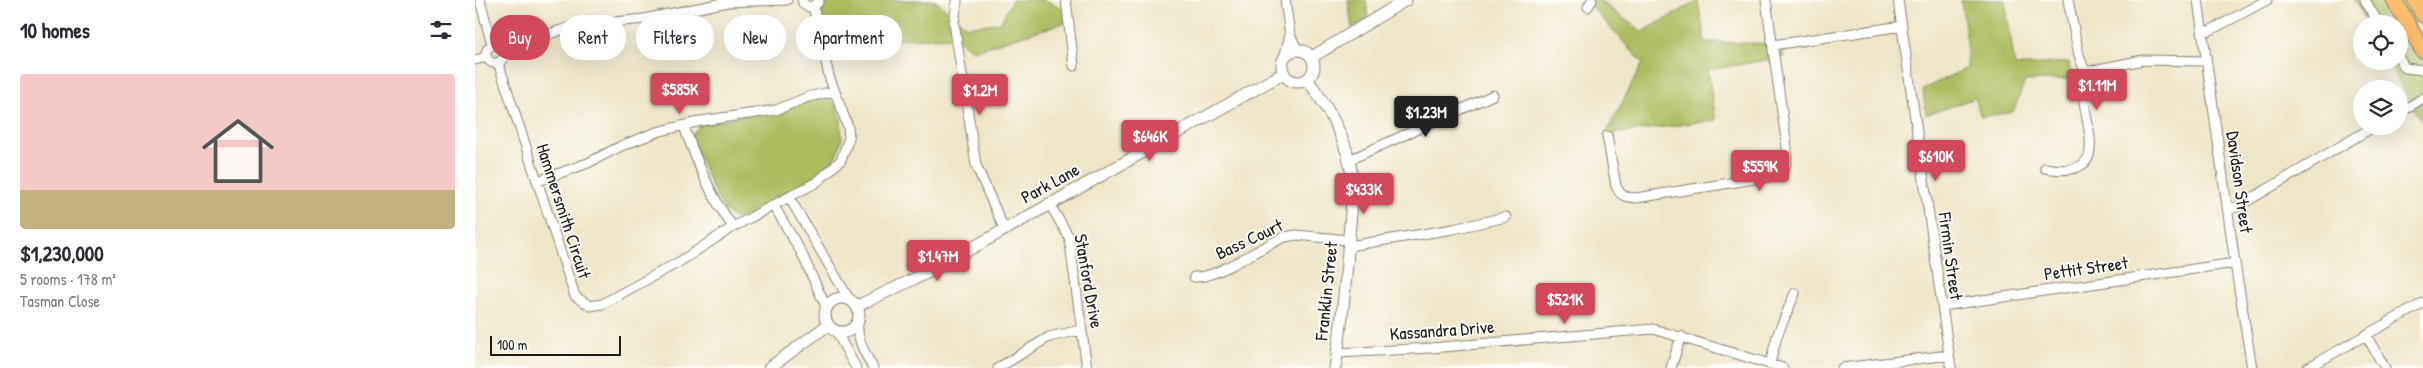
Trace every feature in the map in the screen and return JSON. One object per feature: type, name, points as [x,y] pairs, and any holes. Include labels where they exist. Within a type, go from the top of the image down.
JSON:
[{"type":"highway","points":[[2395,0],[2423,51]]},
{"type":"highway","points":[[2415,0],[2423,15]]},
{"type":"street","points":[[480,0],[490,38]]},
{"type":"street","points":[[550,34],[574,26],[644,19],[728,2],[787,0]]},
{"type":"street","name":"Hammersmith Circuit","points":[[498,62],[575,296],[590,306],[602,304],[679,262],[789,196],[817,182],[841,160],[849,138],[848,127],[845,115],[834,91],[816,3],[804,5],[802,0]]},
{"type":"street","points":[[1066,0],[1074,66]]},
{"type":"street","points":[[1285,0],[1290,35],[1298,50]]},
{"type":"street","points":[[1312,57],[1407,0]]},
{"type":"street","points":[[1607,136],[1616,186],[1618,192],[1624,197],[1636,198],[1780,175],[1785,170],[1787,147],[1766,0]]},
{"type":"street","name":"Firmin Street","points":[[1898,0],[1951,368]]},
{"type":"street","points":[[2045,168],[2067,169],[2077,167],[2089,157],[2092,147],[2082,89],[2085,72],[2079,55],[2068,0]]},
{"type":"street","name":"Davidson Street","points":[[2198,0],[2235,263],[2252,368]]},
{"type":"street","points":[[2203,32],[2211,30],[2267,0]]},
{"type":"street","points":[[2365,0],[2374,15]]},
{"type":"street","points":[[957,1],[953,23],[976,165],[1004,229]]},
{"type":"street","points":[[1773,45],[1902,26]]},
{"type":"street","points":[[1284,58],[1288,53],[1298,50],[1303,50],[1312,57],[1314,66],[1307,79],[1303,81],[1292,80],[1284,73],[1282,68],[1284,58],[1290,35]]},
{"type":"street","points":[[487,57],[488,48],[490,46]]},
{"type":"street","points":[[475,60],[487,57]]},
{"type":"street","points":[[487,57],[492,62],[500,60]]},
{"type":"street","points":[[2085,72],[2143,60],[2206,61]]},
{"type":"street","points":[[2408,68],[2423,70]]},
{"type":"street","name":"Park Lane","points":[[853,302],[933,270],[1049,203],[1284,73]]},
{"type":"street","name":"Franklin Street","points":[[1307,79],[1324,104],[1349,160],[1352,200],[1335,368]]},
{"type":"street","points":[[537,181],[588,163],[636,139],[657,132],[684,127],[701,121],[770,111],[808,97],[834,91]]},
{"type":"street","points":[[1349,160],[1493,95]]},
{"type":"street","points":[[2408,107],[2423,98]]},
{"type":"street","points":[[684,127],[711,193],[733,228]]},
{"type":"street","points":[[2228,209],[2237,207],[2360,135]]},
{"type":"street","points":[[789,196],[822,255],[859,311],[859,340],[873,368]]},
{"type":"street","name":"Stanford Drive","points":[[1049,203],[1069,237],[1087,368]]},
{"type":"street","points":[[774,206],[806,263],[826,307],[825,314],[832,328],[856,368]]},
{"type":"street","name":"Bass Court","points":[[1194,277],[1204,278],[1285,237],[1297,235],[1349,243],[1453,229],[1506,218]]},
{"type":"street","points":[[806,263],[822,255]]},
{"type":"street","name":"Pettit Street","points":[[1942,306],[2235,263]]},
{"type":"street","points":[[1769,364],[1777,336],[1795,293]]},
{"type":"street","points":[[826,307],[835,298],[853,302]]},
{"type":"street","points":[[2307,368],[2423,303]]},
{"type":"street","points":[[769,368],[832,328],[850,330],[858,322]]},
{"type":"street","name":"Kassandra Drive","points":[[1338,353],[1431,348],[1653,329],[1783,368]]},
{"type":"street","points":[[998,368],[1049,337],[1081,330]]},
{"type":"street","points":[[2366,335],[2385,368]]},
{"type":"street","points":[[1671,368],[1681,336]]},
{"type":"street","points":[[1841,368],[1949,355]]},
{"type":"green space","points":[[822,0],[934,0],[951,13],[954,37],[902,39],[902,15],[822,15]]},
{"type":"green space","points":[[1012,0],[1045,0],[1065,9],[1067,22],[973,51],[955,37],[952,14],[967,27],[1001,22]]},
{"type":"green space","points":[[1348,0],[1366,0],[1368,19],[1352,28]]},
{"type":"green space","points":[[1585,0],[1599,0],[1642,32],[1698,1],[1705,42],[1782,44],[1784,57],[1708,70],[1716,120],[1605,135],[1643,63]]},
{"type":"green space","points":[[1961,0],[2005,0],[2015,66],[2069,62],[2071,79],[2025,81],[2013,112],[1981,117],[1975,98],[1926,115],[1923,89],[1967,68],[1967,42]]},
{"type":"green space","points":[[2354,0],[2423,0],[2423,124],[2408,98],[2408,80],[2398,80],[2392,70],[2408,70],[2408,15],[2362,15]]},
{"type":"green space","points":[[819,98],[828,99],[834,103],[841,118],[842,139],[836,156],[822,171],[743,218],[737,219],[732,217],[726,212],[714,192],[691,136],[700,125]]}]
